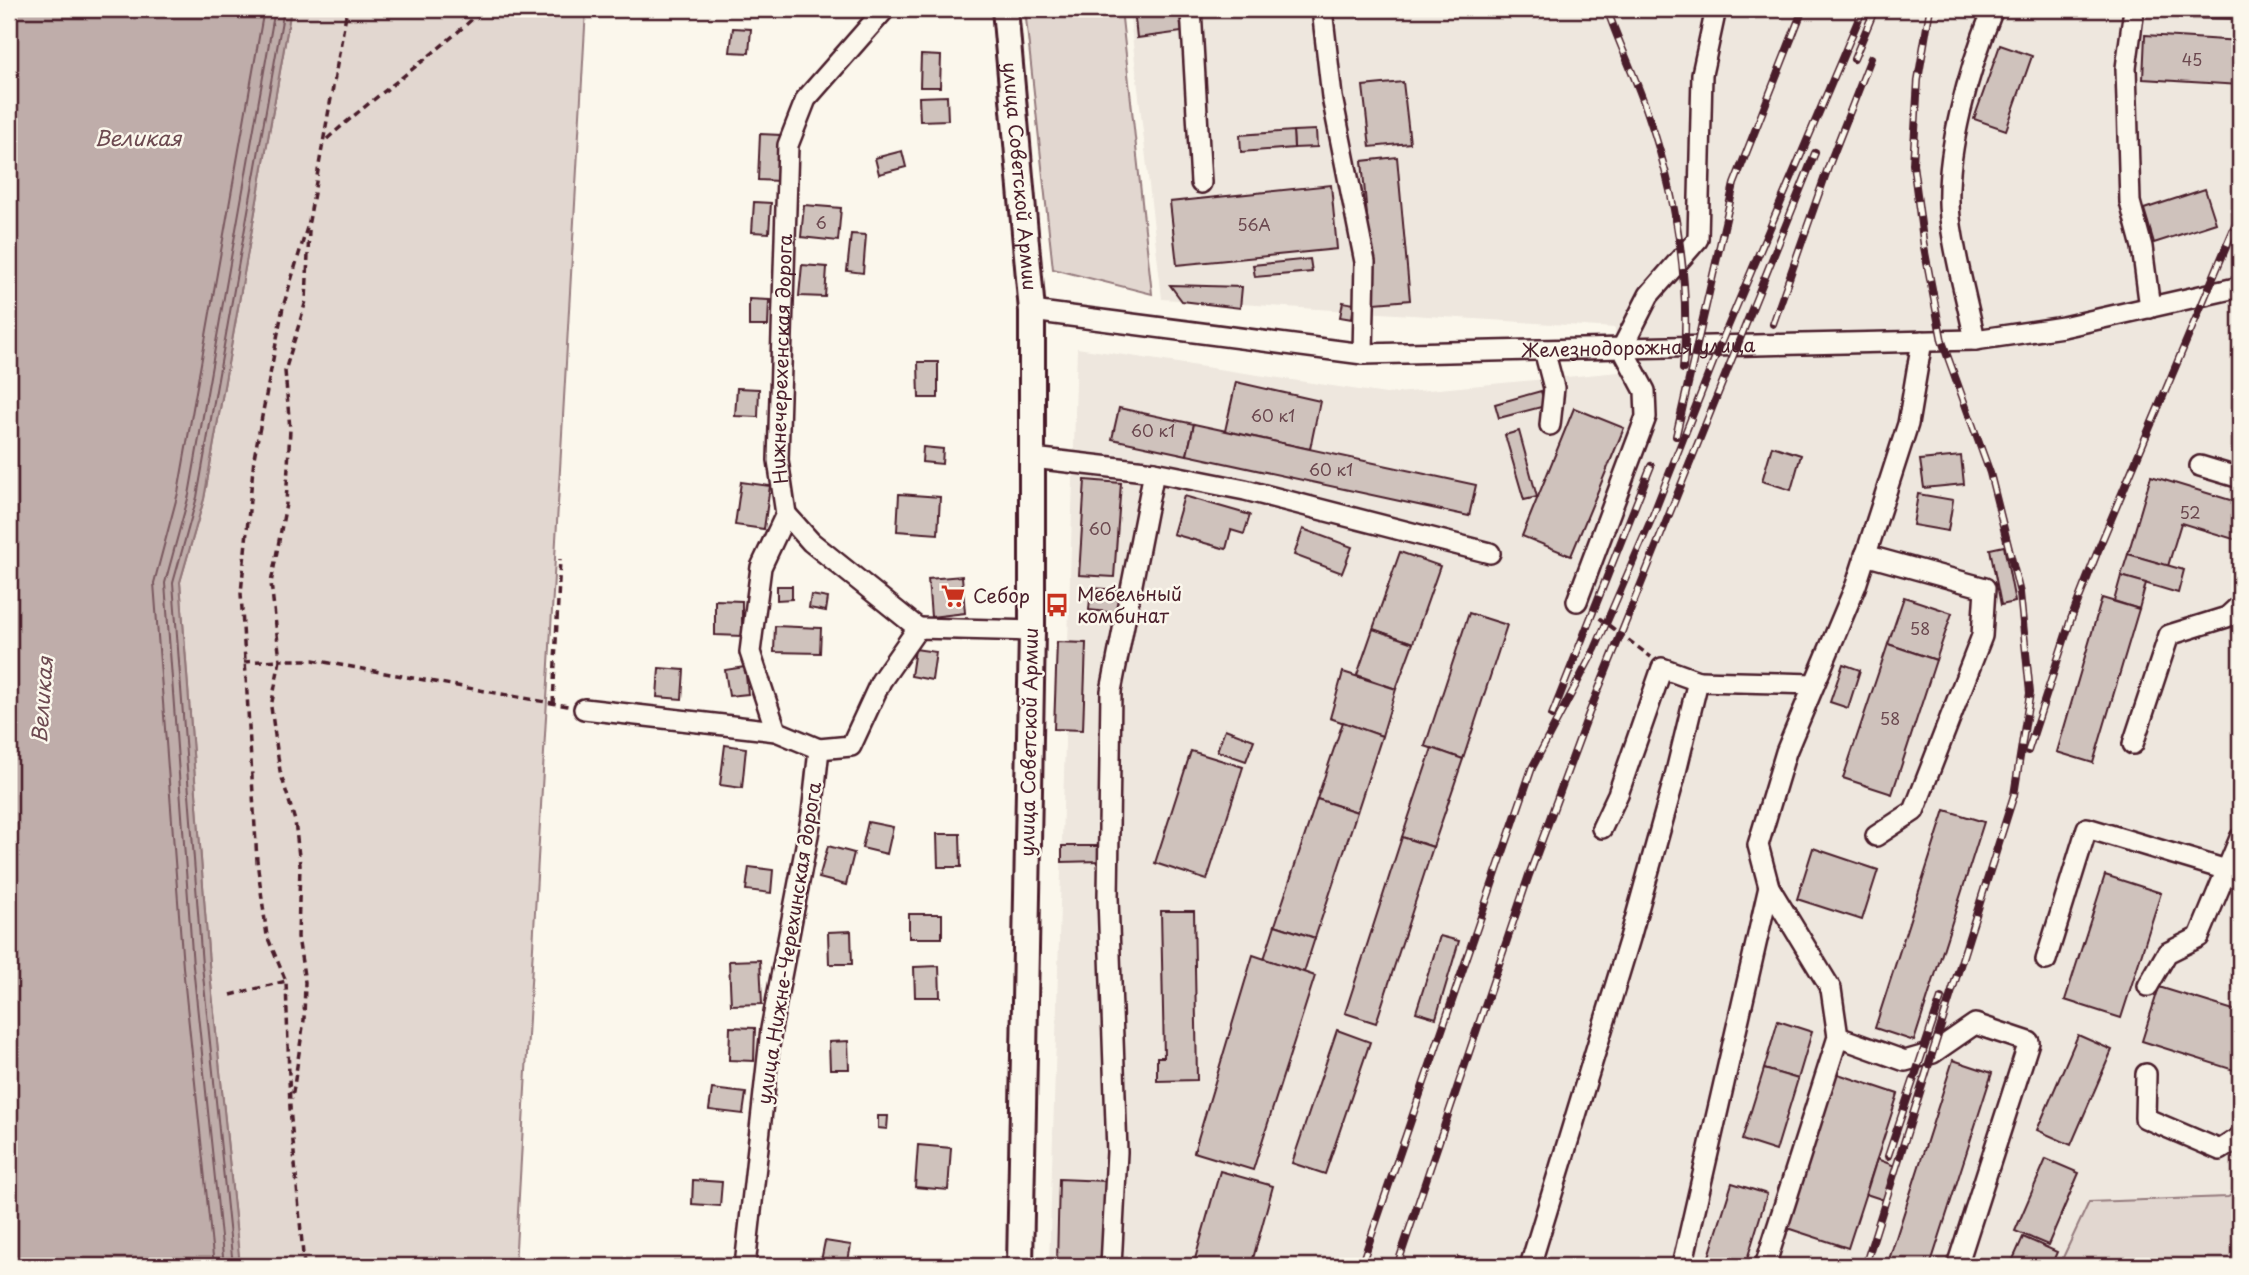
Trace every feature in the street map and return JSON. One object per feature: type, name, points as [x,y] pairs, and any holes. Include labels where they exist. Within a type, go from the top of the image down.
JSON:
[{"type":"main road","name":"улица Советской Армии","points":[[1005,9],[1032,311],[1032,631],[1020,1266]]},
{"type":"street","name":"Нижнечерехенская дорога","points":[[786,514],[778,460],[788,145],[806,99],[885,9]]},
{"type":"street","points":[[1191,9],[1201,183]]},
{"type":"street","points":[[1322,9],[1332,97],[1365,262],[1363,354]]},
{"type":"street","points":[[1577,601],[1646,417],[1645,391],[1622,348],[1649,295],[1698,240],[1702,74],[1716,9]]},
{"type":"street","points":[[1975,340],[1950,218],[1950,160],[1982,36],[1993,9]]},
{"type":"street","points":[[2134,9],[2126,68],[2130,202],[2142,247],[2150,307]]},
{"type":"street","name":"Железнодорожная улица","points":[[1032,311],[1363,354],[1975,340],[2063,327],[2240,287]]},
{"type":"street","points":[[1765,1266],[1839,1037],[1831,989],[1769,887],[1758,845],[1786,752],[1865,555],[1908,424],[1922,341]]},
{"type":"street","points":[[1544,350],[1554,387],[1550,425]]},
{"type":"street","points":[[1033,458],[1154,472],[1245,491],[1490,553]]},
{"type":"street","points":[[2200,466],[2240,478]]},
{"type":"street","points":[[1111,1266],[1117,1152],[1108,898],[1111,691],[1154,472]]},
{"type":"street","points":[[776,731],[750,652],[761,567],[786,514],[811,542],[918,628],[1032,631]]},
{"type":"street","points":[[1865,555],[1985,588],[1982,636],[1914,811],[1876,836]]},
{"type":"street","points":[[2133,744],[2169,635],[2227,617],[2240,605]]},
{"type":"street","points":[[584,709],[776,731],[818,749],[851,746],[881,681],[918,628]]},
{"type":"street","points":[[1602,828],[1618,794],[1662,668],[1698,681],[1814,684]]},
{"type":"street","points":[[1530,1266],[1630,938],[1675,780],[1698,681]]},
{"type":"street","name":"улица Нижне-Черехинская дорога","points":[[744,1266],[771,1029],[812,814],[818,749]]},
{"type":"street","points":[[2046,960],[2087,828],[2233,873]]},
{"type":"street","points":[[2148,986],[2168,953],[2199,937],[2233,873],[2240,838]]},
{"type":"street","points":[[1682,1266],[1769,887]]},
{"type":"street","points":[[1839,1037],[1905,1061],[1933,1053],[1975,1024],[2029,1042],[1957,1266]]},
{"type":"street","points":[[2146,1074],[2144,1118],[2220,1150],[2240,1137]]},
{"type":"path","points":[[304,1266],[290,1108],[286,981],[267,936],[257,861],[241,593],[254,458],[283,307],[309,221],[347,9]]},
{"type":"path","points":[[325,140],[371,99],[444,47],[484,9]]},
{"type":"path","points":[[290,1108],[304,1020],[304,982],[298,937],[300,865],[295,821],[280,771],[271,707],[280,660],[271,583],[286,504],[290,429],[285,371],[306,301],[309,221]]},
{"type":"path","points":[[553,704],[560,559]]},
{"type":"path","points":[[1577,601],[1662,668]]},
{"type":"path","points":[[244,662],[313,660],[584,709]]},
{"type":"path","points":[[231,995],[286,981]]},
{"type":"shaded area","points":[[291,9],[586,9],[515,1266],[240,1266],[209,964],[180,582],[204,499]]},
{"type":"shaded area","points":[[1025,9],[1121,9],[1152,294],[1053,269]]},
{"type":"shaded area","points":[[1129,9],[2240,9],[2240,202],[2234,216],[2240,217],[2240,1189],[2228,1197],[2089,1202],[2059,1266],[1049,1266],[1077,348],[1386,394],[1619,372],[1615,328],[1162,299]]},
{"type":"shaded area","points":[[2240,1189],[2240,1266],[2059,1266],[2089,1202],[2228,1197]]},
{"type":"water","name":"Великая","points":[[9,9],[291,9],[204,499],[180,582],[209,964],[240,1266],[9,1266]]},
{"type":"building","points":[[1134,9],[1179,9],[1182,32],[1137,38]]},
{"type":"building","points":[[2182,9],[2240,9],[2240,19],[2182,18]]},
{"type":"building","points":[[733,28],[751,29],[749,53],[730,52]]},
{"type":"building","points":[[2145,35],[2240,41],[2240,85],[2143,79]]},
{"type":"building","points":[[2000,45],[2032,56],[2006,130],[1974,119]]},
{"type":"building","points":[[921,55],[941,56],[940,87],[920,87]]},
{"type":"building","points":[[1403,82],[1410,143],[1370,147],[1363,86]]},
{"type":"building","points":[[947,96],[948,120],[920,121],[919,97]]},
{"type":"building","points":[[1316,130],[1317,147],[1294,148],[1293,131]]},
{"type":"building","points":[[1293,131],[1294,148],[1241,152],[1240,135]]},
{"type":"building","points":[[760,134],[781,135],[779,181],[758,180]]},
{"type":"building","points":[[902,151],[906,167],[879,174],[875,158]]},
{"type":"building","points":[[1397,157],[1410,300],[1375,303],[1362,161]]},
{"type":"building","points":[[1331,185],[1337,249],[1177,265],[1170,202]]},
{"type":"building","points":[[2205,189],[2216,223],[2154,243],[2144,209]]},
{"type":"building","points":[[754,202],[771,203],[769,233],[752,232]]},
{"type":"building","points":[[804,205],[841,208],[838,241],[801,237]]},
{"type":"building","points":[[851,234],[866,235],[863,273],[847,271]]},
{"type":"building","points":[[1310,259],[1312,272],[1255,277],[1253,265]]},
{"type":"building","points":[[802,265],[827,267],[825,297],[799,296]]},
{"type":"building","points":[[1170,285],[1242,287],[1240,308],[1182,301]]},
{"type":"building","points":[[749,299],[769,300],[768,326],[749,326]]},
{"type":"building","points":[[1343,302],[1354,304],[1352,319],[1340,317]]},
{"type":"building","points":[[918,362],[938,362],[938,398],[919,398]]},
{"type":"building","points":[[1236,382],[1320,401],[1310,449],[1225,431]]},
{"type":"building","points":[[737,388],[759,389],[758,417],[735,416]]},
{"type":"building","points":[[1541,391],[1545,406],[1499,418],[1495,404]]},
{"type":"building","points":[[1119,408],[1194,424],[1187,455],[1112,439]]},
{"type":"building","points":[[1574,408],[1624,428],[1571,556],[1522,536]]},
{"type":"building","points":[[1194,424],[1476,485],[1469,516],[1187,455]]},
{"type":"building","points":[[1519,431],[1537,497],[1524,500],[1505,435]]},
{"type":"building","points":[[1772,446],[1801,455],[1791,490],[1762,481]]},
{"type":"building","points":[[923,447],[943,449],[942,464],[922,462]]},
{"type":"building","points":[[1961,456],[1964,484],[1924,488],[1920,460]]},
{"type":"building","points":[[2151,476],[2240,503],[2240,541],[2181,523],[2168,566],[2128,554]]},
{"type":"building","points":[[1085,480],[1121,483],[1114,577],[1079,575]]},
{"type":"building","points":[[741,482],[770,486],[764,529],[735,525]]},
{"type":"building","points":[[899,494],[940,497],[938,534],[897,531]]},
{"type":"building","points":[[1918,494],[1953,500],[1948,531],[1913,525]]},
{"type":"building","points":[[1184,496],[1250,515],[1244,534],[1231,530],[1226,549],[1173,534]]},
{"type":"building","points":[[1303,529],[1352,547],[1342,573],[1294,555]]},
{"type":"building","points":[[2004,546],[2015,602],[2001,605],[1990,549]]},
{"type":"building","points":[[1400,552],[1440,566],[1413,643],[1373,629]]},
{"type":"building","points":[[2128,554],[2184,570],[2178,593],[2121,576]]},
{"type":"building","points":[[962,576],[965,613],[931,617],[928,579]]},
{"type":"building","points":[[2121,576],[2146,583],[2139,609],[2114,601]]},
{"type":"building","points":[[777,586],[792,586],[792,599],[777,600]]},
{"type":"building","points":[[1091,588],[1119,590],[1117,613],[1089,610]]},
{"type":"building","points":[[811,595],[828,598],[826,611],[809,608]]},
{"type":"building","points":[[1904,597],[1952,613],[1936,660],[1888,644]]},
{"type":"building","points":[[2102,598],[2139,609],[2093,763],[2057,752]]},
{"type":"building","points":[[715,600],[742,601],[742,636],[715,635]]},
{"type":"building","points":[[1469,613],[1507,625],[1463,759],[1425,746]]},
{"type":"building","points":[[775,626],[821,628],[820,653],[774,652]]},
{"type":"building","points":[[1373,629],[1413,643],[1396,689],[1357,675]]},
{"type":"building","points":[[1057,642],[1086,643],[1083,730],[1054,729]]},
{"type":"building","points":[[1888,644],[1936,660],[1892,794],[1843,778]]},
{"type":"building","points":[[915,649],[936,652],[932,680],[911,676]]},
{"type":"building","points":[[1843,664],[1860,670],[1848,708],[1830,702]]},
{"type":"building","points":[[745,667],[748,694],[729,696],[725,670]]},
{"type":"building","points":[[659,668],[684,670],[682,699],[657,697]]},
{"type":"building","points":[[1343,672],[1396,689],[1382,736],[1330,718]]},
{"type":"building","points":[[1343,722],[1382,736],[1357,812],[1317,799]]},
{"type":"building","points":[[1225,729],[1254,740],[1246,761],[1217,751]]},
{"type":"building","points":[[725,745],[746,748],[742,788],[720,785]]},
{"type":"building","points":[[1432,748],[1463,759],[1433,847],[1402,837]]},
{"type":"building","points":[[1191,751],[1243,767],[1207,880],[1155,863]]},
{"type":"building","points":[[1317,799],[1357,812],[1315,938],[1275,925]]},
{"type":"building","points":[[1945,810],[1984,822],[1914,1041],[1875,1028]]},
{"type":"building","points":[[868,822],[893,827],[887,854],[862,848]]},
{"type":"building","points":[[937,834],[960,834],[961,867],[938,867]]},
{"type":"building","points":[[1402,837],[1433,847],[1376,1023],[1345,1013]]},
{"type":"building","points":[[828,846],[854,853],[846,885],[819,878]]},
{"type":"building","points":[[1062,846],[1098,846],[1099,861],[1062,862]]},
{"type":"building","points":[[1813,848],[1878,870],[1862,920],[1797,899]]},
{"type":"building","points":[[749,867],[773,870],[771,893],[746,890]]},
{"type":"building","points":[[2105,875],[2161,893],[2121,1018],[2065,1000]]},
{"type":"building","points":[[1161,911],[1194,911],[1197,1080],[1157,1081],[1157,1057],[1164,1057]]},
{"type":"building","points":[[909,914],[942,914],[942,938],[909,938]]},
{"type":"building","points":[[1275,925],[1315,938],[1304,972],[1264,959]]},
{"type":"building","points":[[851,931],[852,964],[829,964],[828,932]]},
{"type":"building","points":[[1440,936],[1459,941],[1436,1018],[1416,1012]]},
{"type":"building","points":[[1253,955],[1315,976],[1253,1170],[1194,1152]]},
{"type":"building","points":[[760,960],[762,1004],[731,1005],[729,961]]},
{"type":"building","points":[[939,966],[940,997],[915,997],[914,967]]},
{"type":"building","points":[[2159,987],[2240,1012],[2240,1072],[2142,1041]]},
{"type":"building","points":[[1778,1021],[1812,1032],[1798,1079],[1764,1069]]},
{"type":"building","points":[[730,1027],[755,1028],[754,1061],[729,1060]]},
{"type":"building","points":[[1337,1030],[1370,1042],[1325,1174],[1292,1163]]},
{"type":"building","points":[[2078,1035],[2112,1050],[2071,1145],[2037,1130]]},
{"type":"building","points":[[848,1041],[849,1069],[830,1069],[829,1042]]},
{"type":"building","points":[[1953,1060],[1992,1073],[1930,1266],[1887,1266]]},
{"type":"building","points":[[1764,1069],[1798,1079],[1776,1151],[1742,1140]]},
{"type":"building","points":[[1835,1073],[1898,1094],[1848,1248],[1784,1227]]},
{"type":"building","points":[[712,1089],[746,1093],[743,1114],[709,1110]]},
{"type":"building","points":[[878,1116],[888,1116],[887,1129],[878,1128]]},
{"type":"building","points":[[918,1145],[951,1148],[948,1190],[915,1187]]},
{"type":"building","points":[[1877,1159],[1895,1166],[1884,1200],[1866,1194]]},
{"type":"building","points":[[2046,1159],[2079,1173],[2048,1245],[2015,1231]]},
{"type":"building","points":[[1220,1171],[1273,1186],[1251,1266],[1193,1266]]},
{"type":"building","points":[[1059,1179],[1106,1181],[1103,1265],[1057,1263]]},
{"type":"building","points":[[693,1180],[722,1182],[720,1206],[692,1204]]},
{"type":"building","points":[[1732,1183],[1767,1194],[1745,1266],[1706,1266]]},
{"type":"building","points":[[2023,1237],[2057,1252],[2051,1266],[2010,1266]]},
{"type":"building","points":[[825,1241],[851,1245],[847,1266],[821,1261]]},
{"type":"building","points":[[1458,1257],[1485,1265],[1456,1266]]},
{"type":"building","points":[[697,1258],[721,1258],[721,1266],[698,1266]]},
{"type":"railway","points":[[1607,9],[1648,114],[1673,208],[1685,304],[1683,369]]},
{"type":"railway","points":[[1676,436],[1734,184],[1803,9]]},
{"type":"railway","points":[[1361,1266],[1532,768],[1595,649],[1651,520],[1720,345],[1863,9]]},
{"type":"railway","points":[[1854,59],[1875,9]]},
{"type":"railway","points":[[1865,1266],[2014,795],[2030,693],[2020,593],[1990,473],[1942,341],[1924,247],[1913,164],[1918,80],[1930,9]]},
{"type":"railway","points":[[1773,324],[1829,165],[1871,58]]},
{"type":"railway","points":[[1397,1266],[1529,875],[1589,713],[1815,153]]},
{"type":"railway","points":[[2028,751],[2071,619],[2101,543],[2240,214]]},
{"type":"railway","points":[[1552,715],[1651,466]]},
{"type":"railway","points":[[1888,1156],[1941,998]]},
{"type":"place","name":"Себор","points":[[953,596]]},
{"type":"place","name":"Мебельный комбинат","points":[[1057,605]]}]
